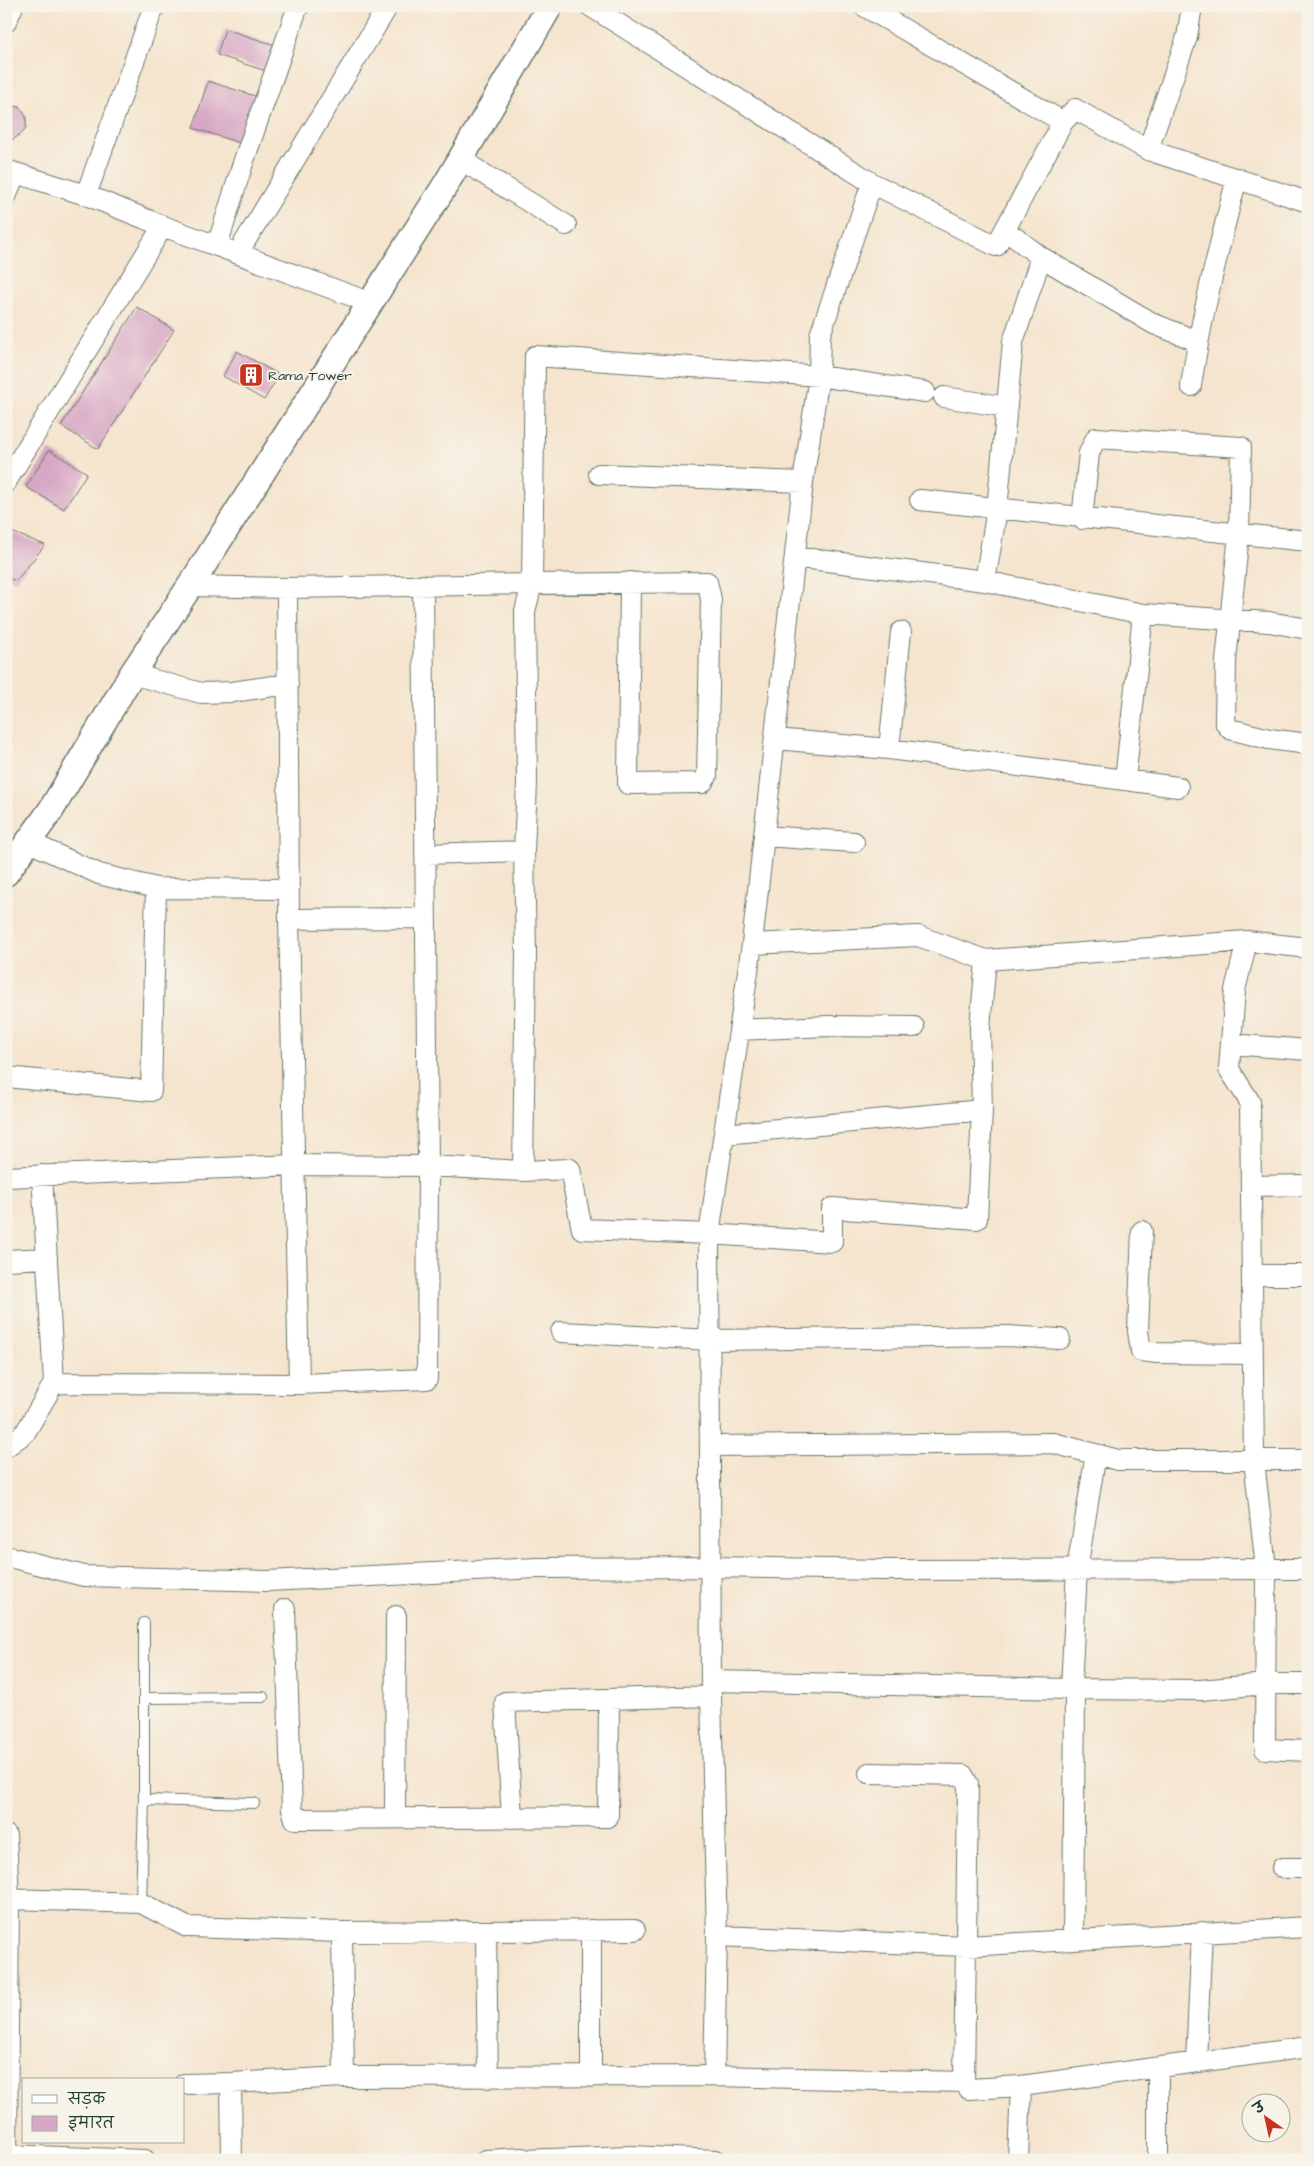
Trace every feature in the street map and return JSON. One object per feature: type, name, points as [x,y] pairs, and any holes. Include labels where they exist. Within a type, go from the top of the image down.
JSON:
[{"type":"street","points":[[6,22],[13,6]]},
{"type":"street","points":[[86,195],[154,6]]},
{"type":"street","points":[[217,246],[244,160],[298,6]]},
{"type":"street","points":[[238,254],[388,6]]},
{"type":"street","points":[[6,873],[51,810],[132,674],[371,303],[460,160],[550,6]]},
{"type":"street","points":[[590,6],[872,183],[996,246],[1063,122],[1075,108],[1148,150],[1308,202]]},
{"type":"street","points":[[864,6],[1063,122]]},
{"type":"street","points":[[1148,150],[1187,37],[1192,6]]},
{"type":"street","points":[[460,160],[566,225]]},
{"type":"street","points":[[6,198],[10,171],[86,195],[163,226],[371,303]]},
{"type":"street","points":[[1191,386],[1198,341],[1214,265],[1237,178]]},
{"type":"street","points":[[714,2076],[717,1936],[711,1689],[709,1234],[752,944],[803,482],[818,376],[820,335],[872,183]]},
{"type":"street","points":[[6,482],[163,226]]},
{"type":"street","points":[[1005,230],[1041,258],[1154,324],[1198,341]]},
{"type":"street","points":[[985,581],[997,509],[1013,342],[1041,258]]},
{"type":"street","points":[[523,1171],[526,953],[524,851],[527,783],[525,611],[532,584],[535,356],[818,376],[924,392]]},
{"type":"street","points":[[944,397],[1006,407]]},
{"type":"street","points":[[1082,519],[1089,453],[1096,438],[1241,447],[1239,534],[1225,686],[1226,722],[1230,729],[1269,739],[1308,744]]},
{"type":"street","points":[[599,474],[803,482]]},
{"type":"street","points":[[920,500],[1082,519],[1308,541]]},
{"type":"street","points":[[795,557],[985,581],[1143,614],[1269,622],[1308,630]]},
{"type":"street","points":[[190,586],[287,588],[630,582],[707,582],[711,599],[707,776],[702,783],[628,784],[630,582]]},
{"type":"street","points":[[54,1383],[299,1384],[427,1379],[428,1166],[422,585]]},
{"type":"street","points":[[287,588],[289,919],[299,1384]]},
{"type":"street","points":[[1125,780],[1143,614]]},
{"type":"street","points":[[889,749],[901,632]]},
{"type":"street","points":[[132,674],[201,693],[232,692],[288,684]]},
{"type":"street","points":[[774,739],[889,749],[1178,787]]},
{"type":"street","points":[[764,836],[854,842]]},
{"type":"street","points":[[29,842],[100,874],[156,888],[289,889]]},
{"type":"street","points":[[425,854],[524,851]]},
{"type":"street","points":[[6,1077],[151,1090],[156,888]]},
{"type":"street","points":[[289,919],[425,918]]},
{"type":"street","points":[[752,944],[918,936],[934,940],[986,960],[1247,941],[1308,948]]},
{"type":"street","points":[[1247,941],[1235,990],[1229,1069],[1250,1102],[1254,1460],[1266,1569],[1264,1749],[1308,1751]]},
{"type":"street","points":[[6,1177],[295,1165],[428,1166],[523,1171],[570,1169],[582,1229],[709,1234],[832,1242],[832,1208],[977,1219],[982,1110],[980,1027],[986,960]]},
{"type":"street","points":[[739,1030],[828,1026],[914,1027]]},
{"type":"street","points":[[1231,1044],[1308,1050]]},
{"type":"street","points":[[724,1134],[982,1110]]},
{"type":"street","points":[[6,1447],[25,1432],[54,1383],[42,1175]]},
{"type":"street","points":[[1251,1186],[1308,1185]]},
{"type":"street","points":[[1142,1231],[1138,1331],[1141,1351],[1157,1354],[1253,1354]]},
{"type":"street","points":[[6,1260],[47,1258]]},
{"type":"street","points":[[1252,1275],[1308,1275]]},
{"type":"street","points":[[561,1332],[709,1339],[982,1336],[1060,1339]]},
{"type":"street","points":[[710,1446],[1053,1443],[1118,1460],[1308,1460]]},
{"type":"street","points":[[1072,1940],[1073,1689],[1077,1569],[1096,1454]]},
{"type":"street","points":[[6,1556],[84,1576],[258,1580],[537,1568],[711,1567],[882,1570],[1308,1569]]},
{"type":"street","points":[[286,1609],[292,1809],[295,1819],[608,1817],[609,1700]]},
{"type":"street","points":[[395,1817],[396,1616]]},
{"type":"street","points":[[512,1818],[505,1702],[609,1700],[711,1689],[1201,1690],[1265,1684],[1308,1684]]},
{"type":"street","points":[[869,1773],[963,1775],[968,1784],[964,2082],[969,2089],[1021,2086],[1308,2047]]},
{"type":"street","points":[[6,1835],[8,2009],[12,2086],[7,2160]]},
{"type":"street","points":[[1282,1868],[1308,1868]]},
{"type":"street","points":[[8,1899],[141,1903],[187,1927],[342,1932],[635,1930]]},
{"type":"street","points":[[717,1936],[966,1946],[1308,1927]]},
{"type":"street","points":[[590,1930],[591,2077]]},
{"type":"street","points":[[342,1932],[344,2077]]},
{"type":"street","points":[[486,1932],[488,2078]]},
{"type":"street","points":[[1196,2062],[1202,1932]]},
{"type":"street","points":[[1158,2068],[1158,2160]]},
{"type":"street","points":[[185,2084],[231,2084],[344,2077],[714,2076],[964,2082]]},
{"type":"street","points":[[231,2084],[232,2160]]},
{"type":"street","points":[[1018,2160],[1021,2086]]},
{"type":"street","points":[[7,2154],[145,2160]]},
{"type":"street","points":[[486,2160],[631,2158],[715,2160]]},
{"type":"lane","points":[[141,1903],[144,1800],[144,1623]]},
{"type":"lane","points":[[145,1698],[263,1697]]},
{"type":"lane","points":[[144,1800],[254,1803]]},
{"type":"building","points":[[225,29],[278,46],[269,72],[217,55]]},
{"type":"building","points":[[208,81],[258,97],[243,144],[193,128]]},
{"type":"building","points":[[6,105],[19,107],[26,116],[26,127],[14,139],[6,139]]},
{"type":"building","points":[[137,307],[174,330],[98,449],[61,426]]},
{"type":"building","name":"Rama Tower","points":[[237,351],[279,375],[264,400],[223,376]]},
{"type":"building","points":[[49,450],[87,473],[64,509],[26,487]]},
{"type":"building","points":[[6,530],[45,545],[16,581],[6,577]]},
{"type":"place","name":"Rama Tower","points":[[251,375]]}]
